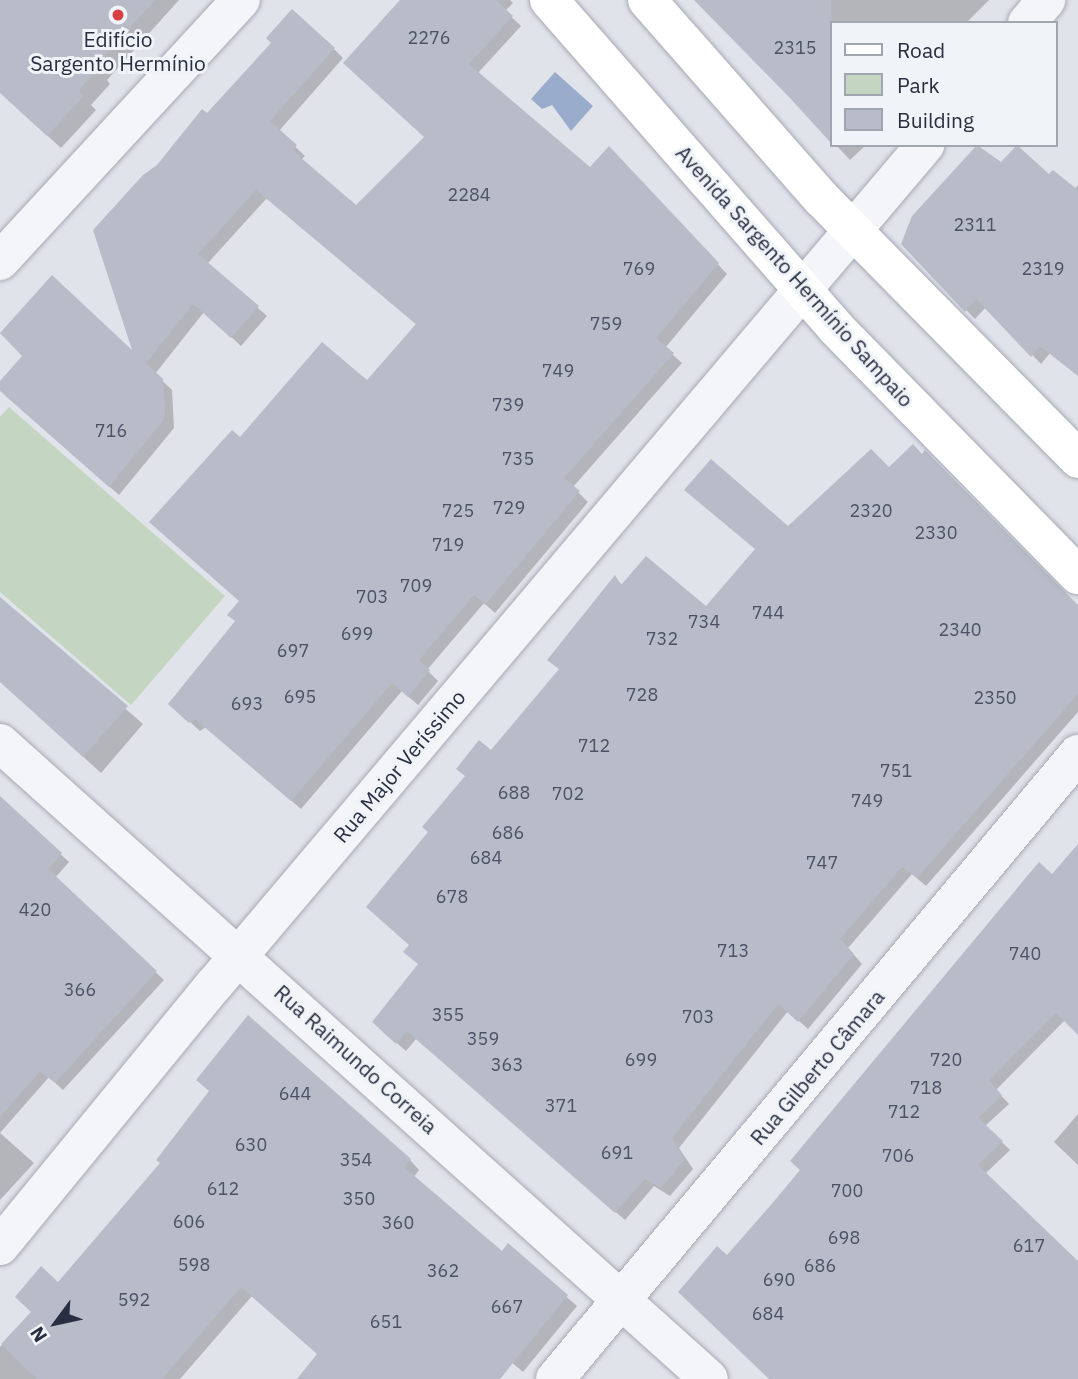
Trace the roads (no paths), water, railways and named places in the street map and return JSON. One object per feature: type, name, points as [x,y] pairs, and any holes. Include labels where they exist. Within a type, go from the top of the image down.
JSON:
[{"type":"main road","name":"Avenida Sargento Hermínio Sampaio","points":[[549,0],[803,290],[1078,575]]},
{"type":"main road","points":[[647,0],[853,230],[1078,459]]},
{"type":"street","points":[[0,261],[242,0]]},
{"type":"street","points":[[1029,21],[1046,0]]},
{"type":"street","name":"Rua Major Veríssimo","points":[[0,1246],[240,955],[923,147]]},
{"type":"street","name":"Rua Raimundo Correia","points":[[0,743],[240,955],[709,1379]]},
{"type":"street","name":"Rua Gilberto Câmara","points":[[555,1379],[1078,754]]},
{"type":"water","points":[[555,72],[593,106],[571,131],[552,105],[542,109],[531,99]]},
{"type":"place","name":"Edifício Sargento Hermínio","points":[[118,15]]}]
